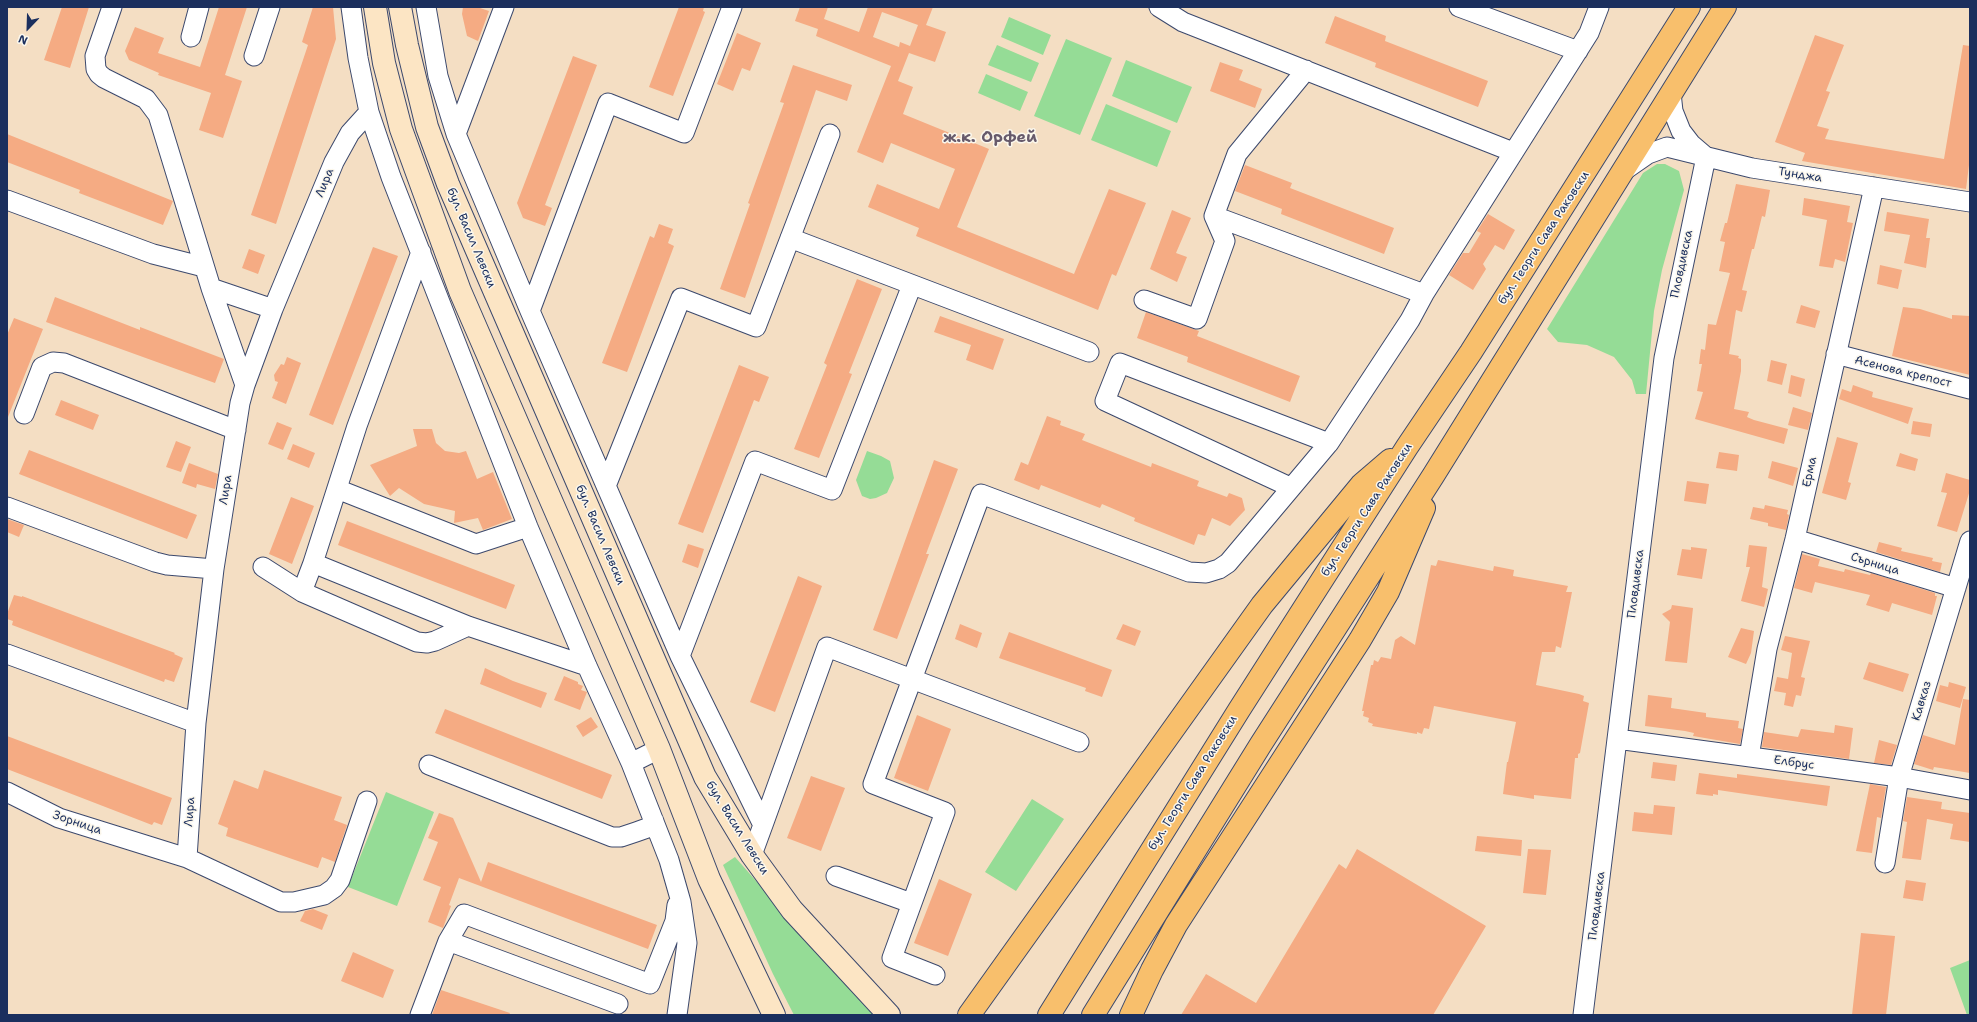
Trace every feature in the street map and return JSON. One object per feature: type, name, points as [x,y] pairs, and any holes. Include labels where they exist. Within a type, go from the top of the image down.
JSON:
[{"type":"main road","points":[[374,7],[384,63],[400,129],[460,291],[659,749],[709,879],[774,1015]]},
{"type":"main road","name":"бул. Васил Левски","points":[[400,7],[406,45],[427,127],[448,184],[694,752],[720,804],[752,855],[792,910],[889,1015]]},
{"type":"main road","name":"бул. Георги Сава Раковски","points":[[1049,1015],[1244,703],[1407,447],[1471,352],[1689,7]]},
{"type":"main road","points":[[1093,1015],[1261,744],[1433,476],[1725,7]]},
{"type":"main road","points":[[969,1015],[1262,605],[1362,484],[1407,447]]},
{"type":"main road","points":[[1131,1015],[1176,924],[1360,640],[1391,586],[1421,518],[1433,476]]},
{"type":"street","points":[[112,7],[95,56],[96,68],[99,74],[139,95],[155,109],[204,267],[245,385]]},
{"type":"street","points":[[191,37],[199,7]]},
{"type":"street","points":[[254,56],[270,7]]},
{"type":"street","points":[[350,7],[358,58],[369,112],[391,177],[528,527],[587,666],[631,763],[670,860],[681,902],[687,943],[677,1015]]},
{"type":"street","points":[[426,7],[438,76],[456,134],[530,311],[680,656],[763,825]]},
{"type":"street","points":[[456,134],[504,7]]},
{"type":"street","points":[[530,311],[608,103],[684,133],[732,7]]},
{"type":"street","points":[[1160,7],[1183,22],[1514,152]]},
{"type":"street","points":[[1459,7],[1578,51]]},
{"type":"street","points":[[935,975],[892,958],[945,812],[873,784],[981,494],[1198,573],[1213,571],[1228,563],[1290,487],[1329,443],[1410,320],[1424,294],[1578,51],[1589,33],[1599,7]]},
{"type":"street","points":[[1144,300],[1197,319],[1225,241],[1214,216],[1237,154],[1306,70]]},
{"type":"street","name":"Тунджа","points":[[1671,93],[1673,110],[1681,131],[1691,144],[1706,157],[1752,168],[1970,202]]},
{"type":"street","name":"Лира","points":[[186,858],[196,723],[214,569],[236,430],[245,385],[273,309],[334,162],[350,133],[369,112]]},
{"type":"street","points":[[606,486],[681,298],[756,327],[830,134]]},
{"type":"street","points":[[1624,171],[1648,154],[1667,147],[1706,157]]},
{"type":"street","name":"Пловдивска","points":[[1583,1015],[1664,358],[1706,157]]},
{"type":"street","name":"Ерма","points":[[1749,757],[1767,649],[1795,539],[1874,187]]},
{"type":"street","points":[[7,200],[157,255],[204,267]]},
{"type":"street","points":[[1214,216],[1424,294]]},
{"type":"street","points":[[790,238],[1089,352]]},
{"type":"street","points":[[302,592],[338,489],[357,426],[421,252]]},
{"type":"street","points":[[680,656],[755,461],[832,490],[912,285]]},
{"type":"street","points":[[211,288],[273,309]]},
{"type":"street","name":"Асенова крепост","points":[[1836,354],[1970,389]]},
{"type":"street","points":[[24,414],[42,367],[53,362],[64,363],[236,430]]},
{"type":"street","points":[[1290,487],[1106,401],[1120,363],[1329,443]]},
{"type":"street","points":[[338,489],[476,544],[528,527]]},
{"type":"street","points":[[7,507],[155,562],[167,565],[214,569]]},
{"type":"street","name":"Сърница","points":[[1795,539],[1956,588]]},
{"type":"street","name":"Кавказ","points":[[1884,863],[1899,777],[1970,541]]},
{"type":"street","points":[[313,563],[468,626],[587,666]]},
{"type":"street","points":[[263,567],[302,592],[417,642],[427,643],[435,641],[468,626]]},
{"type":"street","points":[[752,855],[827,647],[1079,742]]},
{"type":"street","points":[[7,654],[196,723]]},
{"type":"street","name":"Елбрус","points":[[1617,739],[1899,777],[1970,790]]},
{"type":"street","points":[[631,763],[659,749]]},
{"type":"street","points":[[429,765],[612,837],[621,837],[650,827],[654,821]]},
{"type":"street","name":"Зорница","points":[[7,792],[59,818],[186,858]]},
{"type":"street","points":[[186,858],[281,902],[294,902],[324,895],[334,888],[340,880],[367,801]]},
{"type":"street","points":[[836,876],[911,904]]},
{"type":"street","points":[[420,1015],[448,941],[464,914],[650,984],[675,921],[678,894]]},
{"type":"street","points":[[448,941],[618,1004]]},
{"type":"green space","points":[[1009,17],[1051,35],[1043,55],[1001,37]]},
{"type":"green space","points":[[1066,39],[1112,58],[1080,135],[1034,116]]},
{"type":"green space","points":[[997,45],[1039,63],[1031,82],[988,65]]},
{"type":"green space","points":[[1126,60],[1192,87],[1177,123],[1112,96]]},
{"type":"green space","points":[[986,74],[1028,92],[1020,111],[978,93]]},
{"type":"green space","points":[[1106,104],[1171,131],[1157,167],[1091,140]]},
{"type":"green space","points":[[1657,164],[1665,164],[1679,171],[1684,190],[1662,270],[1654,311],[1646,394],[1636,394],[1632,380],[1614,357],[1587,345],[1558,342],[1547,329],[1643,173]]},
{"type":"green space","points":[[867,451],[890,461],[894,478],[887,493],[870,499],[862,496],[856,480]]},
{"type":"green space","points":[[386,792],[434,812],[397,906],[348,887]]},
{"type":"green space","points":[[1032,799],[1064,819],[1016,891],[985,872]]},
{"type":"green space","points":[[735,857],[874,1015],[794,1015],[773,974],[723,865]]},
{"type":"green space","points":[[1970,960],[1970,1015],[1967,1015],[1950,968]]},
{"type":"building","points":[[62,7],[89,7],[70,68],[44,60]]},
{"type":"building","points":[[219,7],[247,7],[225,75],[242,81],[223,138],[199,130],[211,93],[158,75],[159,73],[129,60],[125,51],[135,27],[164,38],[158,53],[200,67]]},
{"type":"building","points":[[313,7],[333,7],[336,39],[276,224],[251,215],[308,45],[302,42]]},
{"type":"building","points":[[463,7],[477,7],[489,11],[478,41],[467,36],[462,14]]},
{"type":"building","points":[[679,7],[704,7],[703,11],[705,12],[673,96],[649,87]]},
{"type":"building","points":[[800,7],[828,7],[824,19],[859,32],[868,7],[933,7],[926,25],[946,32],[935,62],[909,53],[898,81],[913,87],[903,114],[989,149],[957,227],[1074,274],[1109,189],[1146,203],[1116,276],[1112,274],[1098,310],[916,236],[919,228],[868,207],[877,184],[939,209],[955,169],[891,143],[883,163],[857,152],[891,66],[816,36],[818,29],[795,21]],"holes":[[[882,12],[918,25],[910,46],[900,42],[899,47],[873,37]]]},
{"type":"building","points":[[1335,16],[1386,36],[1385,41],[1488,81],[1478,107],[1375,67],[1376,63],[1325,43]]},
{"type":"building","points":[[737,33],[761,43],[750,71],[742,68],[733,91],[717,84]]},
{"type":"building","points":[[1815,35],[1844,45],[1826,91],[1830,92],[1817,126],[1829,129],[1825,139],[1944,159],[1963,45],[1970,46],[1970,157],[1966,189],[1802,161],[1805,153],[1775,142]]},
{"type":"building","points":[[573,56],[597,65],[545,205],[552,208],[545,226],[523,218],[517,203]]},
{"type":"building","points":[[1220,62],[1243,70],[1239,80],[1262,89],[1255,108],[1210,91]]},
{"type":"building","points":[[793,65],[852,85],[847,101],[816,90],[745,298],[720,289],[750,204],[748,203],[784,103],[780,102]]},
{"type":"building","points":[[7,134],[173,201],[163,225],[79,193],[80,190],[7,162]]},
{"type":"building","points":[[1245,165],[1292,183],[1290,188],[1394,228],[1384,254],[1281,214],[1282,209],[1235,191]]},
{"type":"building","points":[[1736,184],[1770,190],[1765,217],[1762,216],[1742,290],[1747,291],[1742,312],[1736,310],[1729,354],[1739,356],[1738,358],[1741,359],[1741,371],[1734,409],[1749,412],[1747,417],[1754,420],[1788,429],[1784,444],[1695,419],[1703,392],[1697,391],[1702,364],[1699,364],[1701,349],[1705,350],[1708,324],[1716,325],[1730,273],[1719,271],[1725,242],[1720,241],[1725,223],[1727,223]]},
{"type":"building","points":[[1804,198],[1850,206],[1847,222],[1853,223],[1845,262],[1835,259],[1833,268],[1819,266],[1827,220],[1802,215]]},
{"type":"building","points":[[1172,210],[1191,218],[1176,253],[1187,257],[1177,282],[1150,269]]},
{"type":"building","points":[[1887,212],[1929,219],[1926,238],[1930,238],[1926,268],[1904,263],[1910,235],[1884,231]]},
{"type":"building","points":[[1488,214],[1515,230],[1504,250],[1495,245],[1483,264],[1486,269],[1473,290],[1449,275],[1463,253],[1469,253],[1481,233],[1477,231]]},
{"type":"building","points":[[659,224],[673,229],[668,243],[674,246],[627,372],[602,363],[650,236],[654,238]]},
{"type":"building","points":[[373,247],[398,256],[333,425],[309,415]]},
{"type":"building","points":[[249,249],[265,255],[258,274],[242,268]]},
{"type":"building","points":[[1880,265],[1902,270],[1898,289],[1877,284]]},
{"type":"building","points":[[857,279],[882,289],[849,373],[852,374],[819,458],[794,449],[827,365],[824,363]]},
{"type":"building","points":[[55,297],[140,330],[140,327],[224,359],[215,383],[46,322]]},
{"type":"building","points":[[1801,305],[1820,311],[1815,328],[1796,323]]},
{"type":"building","points":[[1903,307],[1920,309],[1952,319],[1952,315],[1970,316],[1970,375],[1892,356]]},
{"type":"building","points":[[1146,312],[1199,331],[1197,336],[1300,376],[1290,402],[1187,362],[1188,357],[1137,338]]},
{"type":"building","points":[[940,316],[1004,339],[993,370],[966,360],[971,345],[934,332]]},
{"type":"building","points":[[14,318],[43,329],[8,417],[7,335]]},
{"type":"building","points":[[287,357],[301,363],[286,404],[272,398],[278,382],[275,381],[274,375],[281,364],[284,365]]},
{"type":"building","points":[[1771,360],[1787,364],[1782,385],[1767,381]]},
{"type":"building","points":[[739,365],[769,377],[759,402],[754,400],[703,533],[678,524]]},
{"type":"building","points":[[1791,375],[1805,379],[1801,397],[1788,393]]},
{"type":"building","points":[[1853,385],[1873,392],[1872,397],[1913,408],[1908,424],[1839,399],[1842,389],[1851,392]]},
{"type":"building","points":[[61,400],[99,415],[93,430],[55,415]]},
{"type":"building","points":[[1793,407],[1812,413],[1808,430],[1788,425]]},
{"type":"building","points":[[1047,416],[1061,421],[1060,425],[1085,434],[1082,440],[1151,467],[1152,463],[1199,481],[1197,486],[1227,497],[1229,493],[1242,498],[1245,510],[1230,526],[1212,518],[1205,536],[1198,534],[1194,545],[1134,521],[1135,518],[1102,504],[1100,508],[1041,485],[1039,490],[1014,480],[1021,462],[1028,465]]},
{"type":"building","points":[[1913,421],[1932,424],[1930,437],[1911,434]]},
{"type":"building","points":[[277,422],[292,428],[283,450],[268,444]]},
{"type":"building","points":[[413,429],[432,429],[436,443],[445,451],[459,453],[466,451],[477,479],[493,472],[512,519],[483,530],[478,518],[454,523],[455,511],[424,504],[399,488],[390,496],[370,465],[417,446]]},
{"type":"building","points":[[1837,437],[1858,443],[1848,482],[1851,483],[1846,500],[1822,493]]},
{"type":"building","points":[[176,441],[191,447],[181,472],[166,467]]},
{"type":"building","points":[[293,444],[315,453],[309,468],[287,459]]},
{"type":"building","points":[[29,450],[197,515],[187,539],[19,474]]},
{"type":"building","points":[[1719,452],[1739,455],[1737,471],[1716,468]]},
{"type":"building","points":[[1900,453],[1918,459],[1915,471],[1896,466]]},
{"type":"building","points":[[934,460],[958,469],[926,554],[929,554],[897,639],[873,630]]},
{"type":"building","points":[[1772,461],[1798,468],[1793,486],[1768,478]]},
{"type":"building","points":[[189,463],[218,474],[215,489],[197,484],[196,488],[182,483]]},
{"type":"building","points":[[1946,473],[1970,480],[1970,490],[1957,532],[1937,526],[1947,493],[1941,492]]},
{"type":"building","points":[[1687,481],[1709,484],[1706,504],[1684,501]]},
{"type":"building","points":[[291,497],[314,506],[292,564],[269,554]]},
{"type":"building","points":[[1765,505],[1788,510],[1787,514],[1789,515],[1786,530],[1768,526],[1768,523],[1750,519],[1753,507],[1764,509]]},
{"type":"building","points":[[7,519],[24,525],[19,537],[7,532]]},
{"type":"building","points":[[347,521],[515,585],[506,609],[338,545]]},
{"type":"building","points":[[1879,542],[1902,548],[1901,551],[1933,558],[1932,561],[1942,563],[1940,572],[1876,552]]},
{"type":"building","points":[[688,544],[704,549],[698,568],[682,562]]},
{"type":"building","points":[[1749,545],[1767,547],[1762,587],[1768,589],[1764,607],[1741,601],[1750,567],[1746,567]]},
{"type":"building","points":[[1691,547],[1707,549],[1702,579],[1677,575],[1682,549],[1691,550]]},
{"type":"building","points":[[1802,554],[1820,559],[1818,566],[1844,572],[1845,569],[1870,575],[1871,573],[1935,593],[1935,596],[1937,596],[1932,615],[1892,603],[1889,612],[1866,605],[1870,595],[1815,582],[1812,593],[1794,588]]},
{"type":"building","points":[[1438,560],[1493,571],[1494,566],[1514,570],[1513,576],[1568,586],[1566,592],[1572,592],[1561,648],[1556,646],[1555,652],[1542,652],[1536,685],[1579,694],[1584,696],[1583,701],[1589,703],[1580,753],[1578,754],[1578,758],[1575,758],[1571,799],[1534,795],[1534,799],[1503,794],[1507,762],[1516,722],[1434,706],[1429,729],[1424,728],[1422,734],[1417,732],[1417,734],[1372,726],[1373,724],[1368,722],[1369,718],[1363,716],[1364,711],[1362,711],[1371,665],[1373,665],[1374,660],[1378,662],[1381,657],[1391,659],[1395,640],[1401,636],[1415,645],[1431,565],[1436,566]]},
{"type":"building","points":[[798,576],[822,586],[775,712],[750,702]]},
{"type":"building","points":[[14,595],[22,596],[175,653],[174,654],[183,658],[174,682],[165,679],[164,682],[12,625],[13,621],[7,619],[7,614]]},
{"type":"building","points":[[1672,605],[1693,608],[1687,663],[1665,661],[1670,622],[1662,614],[1671,609]]},
{"type":"building","points":[[960,624],[982,633],[977,648],[955,639]]},
{"type":"building","points":[[1123,624],[1141,631],[1135,646],[1116,639]]},
{"type":"building","points":[[1741,628],[1754,631],[1751,653],[1746,664],[1728,657]]},
{"type":"building","points":[[1009,632],[1112,670],[1102,697],[1085,691],[1086,688],[999,658]]},
{"type":"building","points":[[1785,636],[1810,641],[1801,677],[1805,678],[1801,696],[1796,695],[1793,707],[1784,705],[1786,693],[1774,691],[1777,677],[1788,679],[1792,653],[1781,650]]},
{"type":"building","points":[[1869,662],[1909,674],[1903,692],[1863,679]]},
{"type":"building","points":[[485,668],[513,681],[547,693],[541,708],[480,684]]},
{"type":"building","points":[[564,676],[578,682],[578,684],[583,686],[581,690],[587,692],[580,710],[554,700]]},
{"type":"building","points":[[1949,682],[1966,687],[1960,708],[1936,701],[1940,685],[1948,687]]},
{"type":"building","points":[[1648,695],[1672,698],[1671,708],[1706,713],[1706,717],[1739,721],[1738,728],[1743,729],[1740,744],[1693,736],[1694,733],[1685,731],[1645,726]]},
{"type":"building","points":[[1963,699],[1970,700],[1970,773],[1934,767],[1933,770],[1914,764],[1923,735],[1955,745]]},
{"type":"building","points":[[445,709],[612,775],[602,799],[435,733]]},
{"type":"building","points":[[917,715],[951,729],[928,791],[894,778]]},
{"type":"building","points":[[591,717],[598,727],[583,737],[576,726]]},
{"type":"building","points":[[1835,725],[1853,728],[1849,759],[1762,747],[1764,732],[1798,737],[1801,729],[1834,733]]},
{"type":"building","points":[[7,736],[172,798],[162,825],[154,822],[152,825],[7,769]]},
{"type":"building","points":[[1879,740],[1897,745],[1891,765],[1874,763]]},
{"type":"building","points":[[1653,762],[1677,765],[1675,781],[1651,778]]},
{"type":"building","points":[[264,770],[342,797],[334,820],[347,825],[335,862],[322,857],[318,868],[226,836],[228,828],[218,824],[234,780],[258,789]]},
{"type":"building","points":[[1699,773],[1737,778],[1737,774],[1830,786],[1827,806],[1718,790],[1718,795],[1713,794],[1713,796],[1696,794]]},
{"type":"building","points":[[811,776],[845,788],[821,851],[787,838]]},
{"type":"building","points":[[1870,784],[1886,787],[1881,818],[1877,817],[1872,853],[1856,851]]},
{"type":"building","points":[[1907,797],[1942,802],[1941,809],[1970,813],[1970,842],[1950,839],[1953,824],[1927,819],[1921,860],[1902,858],[1907,822],[1903,821]]},
{"type":"building","points":[[1654,805],[1675,807],[1672,835],[1632,831],[1634,812],[1653,814]]},
{"type":"building","points":[[439,813],[453,818],[481,882],[488,862],[657,925],[648,949],[459,878],[449,905],[451,906],[443,928],[428,922],[441,887],[423,880],[438,842],[428,838]]},
{"type":"building","points":[[1477,836],[1522,840],[1521,856],[1475,851]]},
{"type":"building","points":[[1357,849],[1486,926],[1433,1015],[1181,1015],[1206,974],[1256,1003],[1339,864],[1346,869]]},
{"type":"building","points":[[1528,849],[1551,850],[1546,895],[1523,893]]},
{"type":"building","points":[[939,879],[972,894],[948,956],[914,943]]},
{"type":"building","points":[[1906,880],[1926,883],[1923,901],[1903,898]]},
{"type":"building","points":[[313,909],[328,915],[322,930],[300,921],[305,911]]},
{"type":"building","points":[[1861,933],[1895,936],[1886,1015],[1852,1015]]},
{"type":"building","points":[[353,952],[394,970],[383,998],[341,981]]},
{"type":"building","points":[[441,990],[510,1013],[509,1015],[432,1015]]},
{"type":"district","name":"ж.к. Орфей","points":[[990,138]]}]
